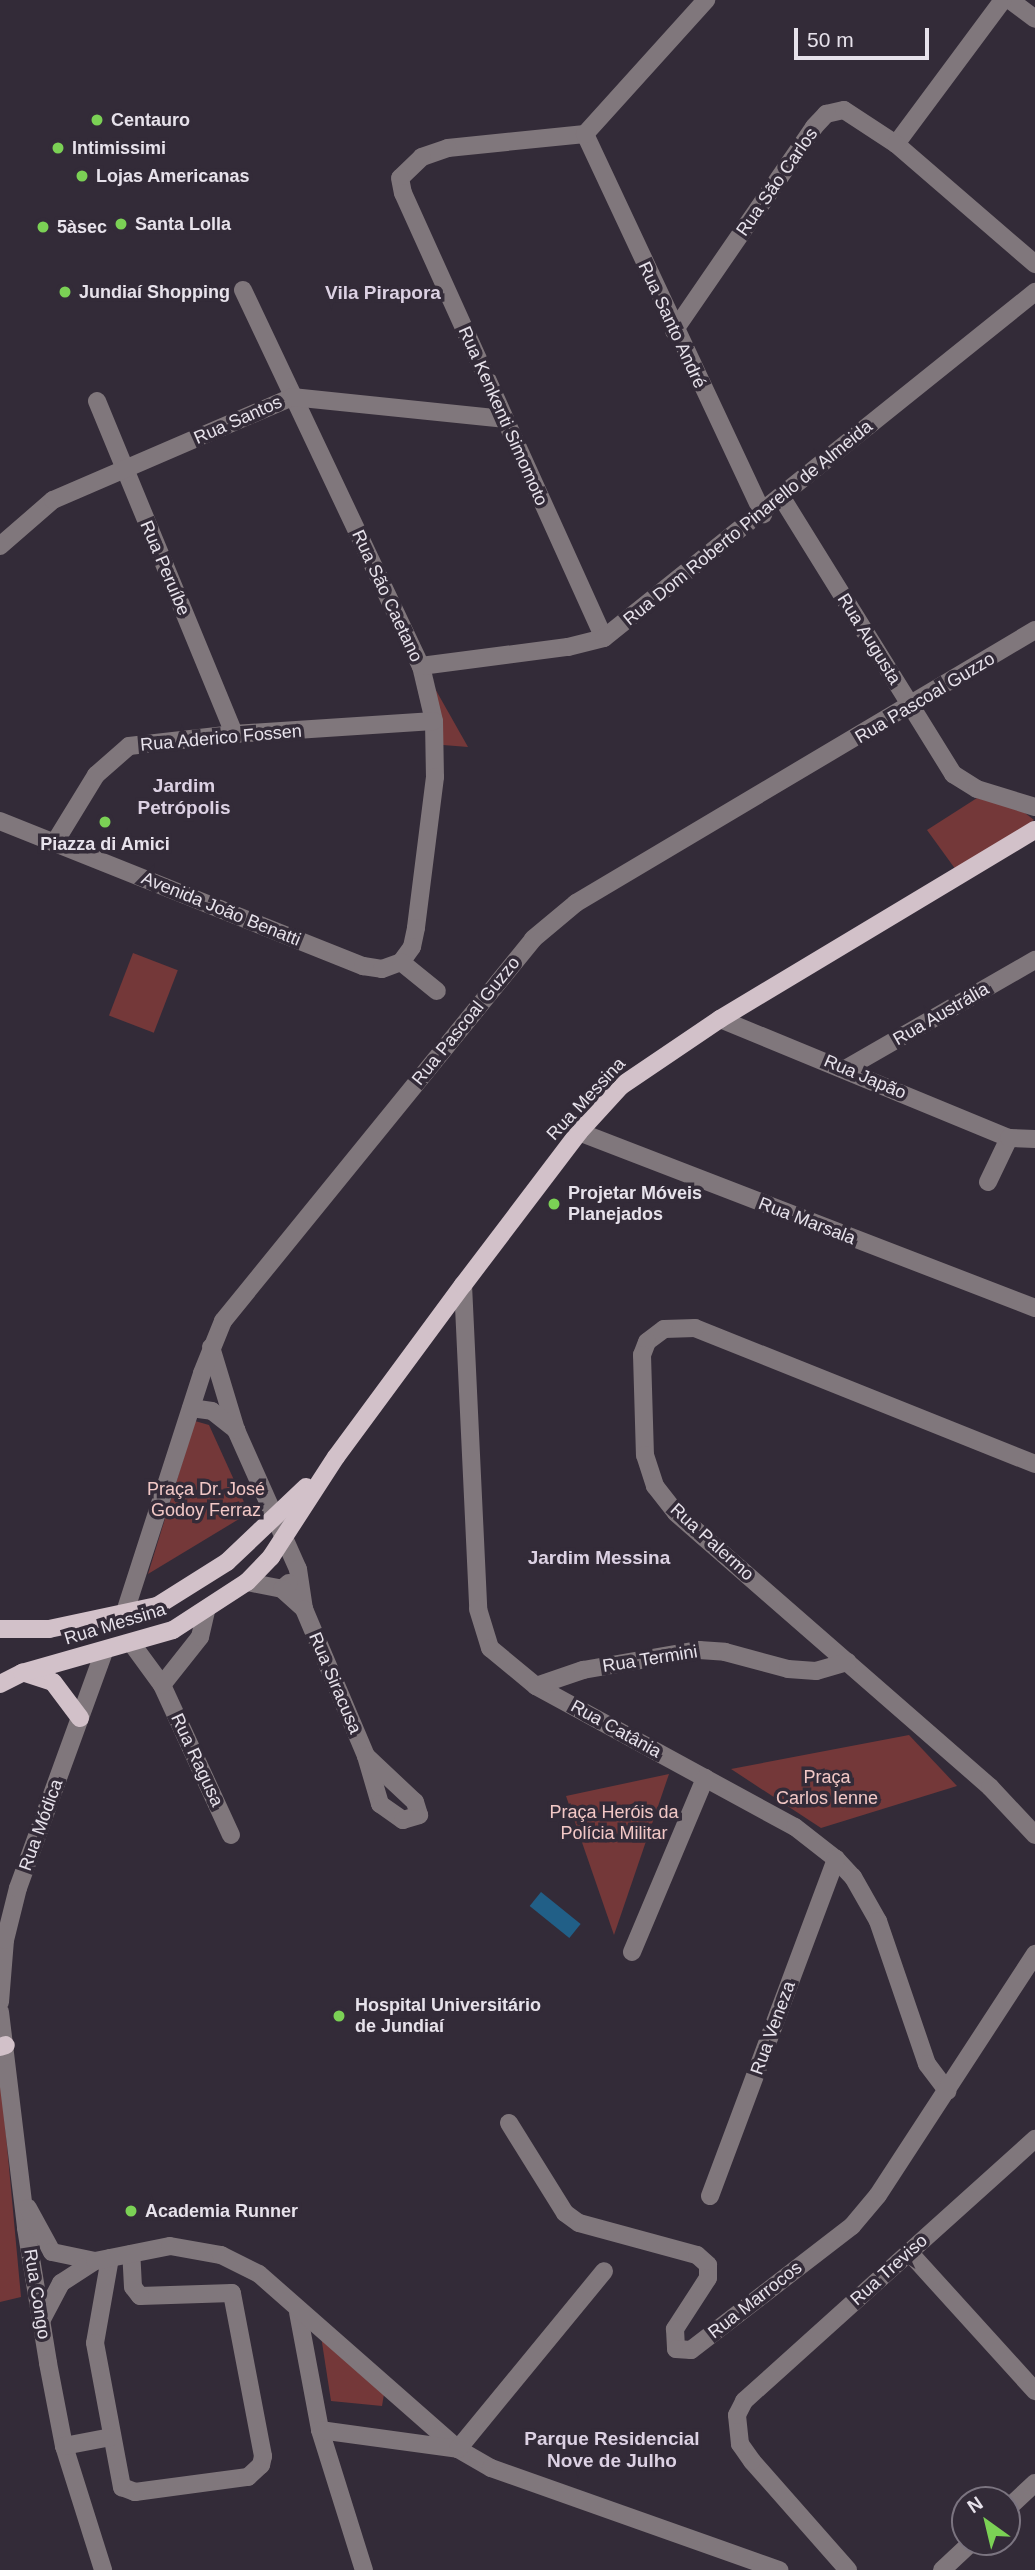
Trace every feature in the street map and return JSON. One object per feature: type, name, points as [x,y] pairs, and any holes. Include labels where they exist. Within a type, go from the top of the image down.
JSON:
[{"type":"main road","name":"Rua Messina","points":[[7,1677],[104,1652],[173,1630],[247,1582],[285,1533],[335,1457],[579,1132],[639,1071],[1035,830]]},
{"type":"main road","name":"Rua Messina","points":[[2,1633],[124,1615],[187,1590],[276,1517],[335,1457]]},
{"type":"main road","points":[[7,1677],[53,1682],[80,1718]]},
{"type":"street","points":[[585,134],[706,0]]},
{"type":"street","points":[[896,144],[1003,0]]},
{"type":"street","points":[[1010,0],[1035,19]]},
{"type":"street","name":"Rua São Carlos","points":[[674,331],[826,114],[844,110],[862,118],[896,144],[1035,264]]},
{"type":"street","name":"Rua Kenkenti Simomoto","points":[[585,134],[447,148],[409,167],[400,178],[403,193],[604,638]]},
{"type":"street","name":"Rua Santo André","points":[[585,134],[674,331],[762,514]]},
{"type":"street","name":"Rua São Caetano","points":[[243,290],[421,666],[434,721],[435,777],[416,928],[412,947],[401,962]]},
{"type":"street","name":"Rua Dom Roberto Pinarello de Almeida","points":[[421,666],[568,647],[604,638],[782,498],[1035,292]]},
{"type":"street","name":"Rua Santos","points":[[0,547],[53,500],[292,397],[504,419]]},
{"type":"street","name":"Rua Peruíbe","points":[[97,401],[234,734]]},
{"type":"street","name":"Rua Augusta","points":[[782,498],[911,707],[963,783],[1035,807]]},
{"type":"street","name":"Rua Pascoal Guzzo","points":[[124,1615],[211,1347],[223,1321],[550,921],[911,707],[1035,630]]},
{"type":"street","name":"Rua Aderico Fossen","points":[[55,842],[96,775],[129,746],[234,734],[434,721]]},
{"type":"street","name":"Avenida João Benatti","points":[[1,819],[363,966],[382,969],[401,962]]},
{"type":"street","name":"Rua Austrália","points":[[847,1068],[1035,960]]},
{"type":"street","points":[[401,962],[437,991]]},
{"type":"street","name":"Rua Japão","points":[[720,1020],[847,1068],[1009,1138]]},
{"type":"street","name":"Rua Marsala","points":[[579,1132],[1035,1308]]},
{"type":"street","points":[[988,1182],[1009,1138],[1035,1139]]},
{"type":"street","name":"Rua Catânia","points":[[463,1285],[478,1609],[490,1648],[536,1686],[795,1828],[836,1860],[853,1877],[878,1921],[927,2064],[947,2091]]},
{"type":"street","name":"Rua Palermo","points":[[1035,1464],[695,1328],[664,1329],[647,1342],[639,1372],[641,1426],[656,1486],[676,1513],[990,1787],[1035,1835]]},
{"type":"street","points":[[211,1347],[236,1430],[276,1517]]},
{"type":"street","points":[[191,1408],[212,1411],[236,1430]]},
{"type":"street","name":"Rua Siracusa","points":[[276,1517],[298,1569],[304,1609],[366,1756]]},
{"type":"street","points":[[247,1582],[282,1589],[298,1569]]},
{"type":"street","name":"Rua Siracusa","points":[[282,1589],[304,1609]]},
{"type":"street","points":[[162,1685],[200,1637],[206,1611]]},
{"type":"street","name":"Rua Ragusa","points":[[132,1644],[162,1685],[231,1836]]},
{"type":"street","name":"Rua Termini","points":[[536,1686],[583,1670],[699,1650],[725,1652],[788,1669],[816,1671],[848,1662]]},
{"type":"street","name":"Rua Módica","points":[[0,2002],[5,1940],[18,1888],[104,1652]]},
{"type":"street","points":[[632,1952],[705,1778]]},
{"type":"street","name":"Rua Veneza","points":[[710,2196],[836,1860]]},
{"type":"street","name":"Rua Marrocos","points":[[509,2123],[565,2213],[579,2223],[697,2255],[708,2265],[708,2277],[675,2329],[676,2349],[681,2352],[713,2334],[852,2226],[878,2195],[1035,1954]]},
{"type":"street","name":"Rua Congo","points":[[0,2012],[40,2320],[64,2446],[103,2570]]},
{"type":"street","name":"Rua Treviso","points":[[848,2570],[740,2444],[737,2415],[744,2401],[1035,2139]]},
{"type":"street","points":[[26,2203],[52,2252],[103,2259],[178,2246],[220,2255],[259,2274],[298,2312],[392,2387],[458,2449],[491,2468],[779,2570]]},
{"type":"street","points":[[909,2252],[1035,2391]]},
{"type":"street","points":[[103,2259],[95,2343],[119,2481],[128,2491],[248,2477],[261,2465],[263,2456],[232,2293],[140,2296],[133,2287],[131,2254]]},
{"type":"street","points":[[40,2320],[61,2283],[103,2259]]},
{"type":"street","points":[[458,2449],[604,2271]]},
{"type":"street","points":[[298,2312],[320,2430],[364,2570]]},
{"type":"street","points":[[320,2430],[458,2449]]},
{"type":"street","points":[[64,2446],[111,2437]]},
{"type":"street","points":[[1021,2496],[1035,2483]]},
{"type":"street","points":[[942,2570],[957,2556]]},
{"type":"green space","points":[[429,678],[468,747],[443,745]]},
{"type":"green space","points":[[977,798],[1020,809],[1034,820],[956,870],[927,830]]},
{"type":"green space","points":[[133,953],[178,970],[154,1033],[109,1016]]},
{"type":"green space","name":"Praça Dr. José Godoy Ferraz","points":[[195,1421],[209,1425],[249,1513],[148,1574]]},
{"type":"green space","name":"Praça Carlos Ienne","points":[[909,1735],[957,1786],[821,1828],[731,1769]]},
{"type":"green space","name":"Praça Heróis da Polícia Militar","points":[[669,1774],[614,1935],[566,1796]]},
{"type":"green space","points":[[0,2070],[21,2297],[0,2302]]},
{"type":"green space","points":[[321,2336],[384,2394],[382,2406],[331,2401]]},
{"type":"water","points":[[541,1892],[581,1924],[569,1938],[530,1906]]},
{"type":"place","name":"Centauro","points":[[97,120]]},
{"type":"place","name":"Intimissimi","points":[[58,148]]},
{"type":"place","name":"Lojas Americanas","points":[[82,176]]},
{"type":"place","name":"Santa Lolla","points":[[121,224]]},
{"type":"place","name":"5àsec","points":[[43,227]]},
{"type":"place","name":"Jundiaí Shopping","points":[[65,292]]},
{"type":"place","name":"Piazza di Amici","points":[[105,822]]},
{"type":"place","name":"Projetar Móveis Planejados","points":[[554,1204]]},
{"type":"place","name":"Hospital Universitário de Jundiaí","points":[[339,2016]]},
{"type":"place","name":"Academia Runner","points":[[131,2211]]},
{"type":"district","name":"Vila Pirapora","points":[[383,293]]},
{"type":"district","name":"Jardim Petrópolis","points":[[184,797]]},
{"type":"district","name":"Jardim Messina","points":[[599,1558]]},
{"type":"district","name":"Parque Residencial Nove de Julho","points":[[612,2450]]}]
